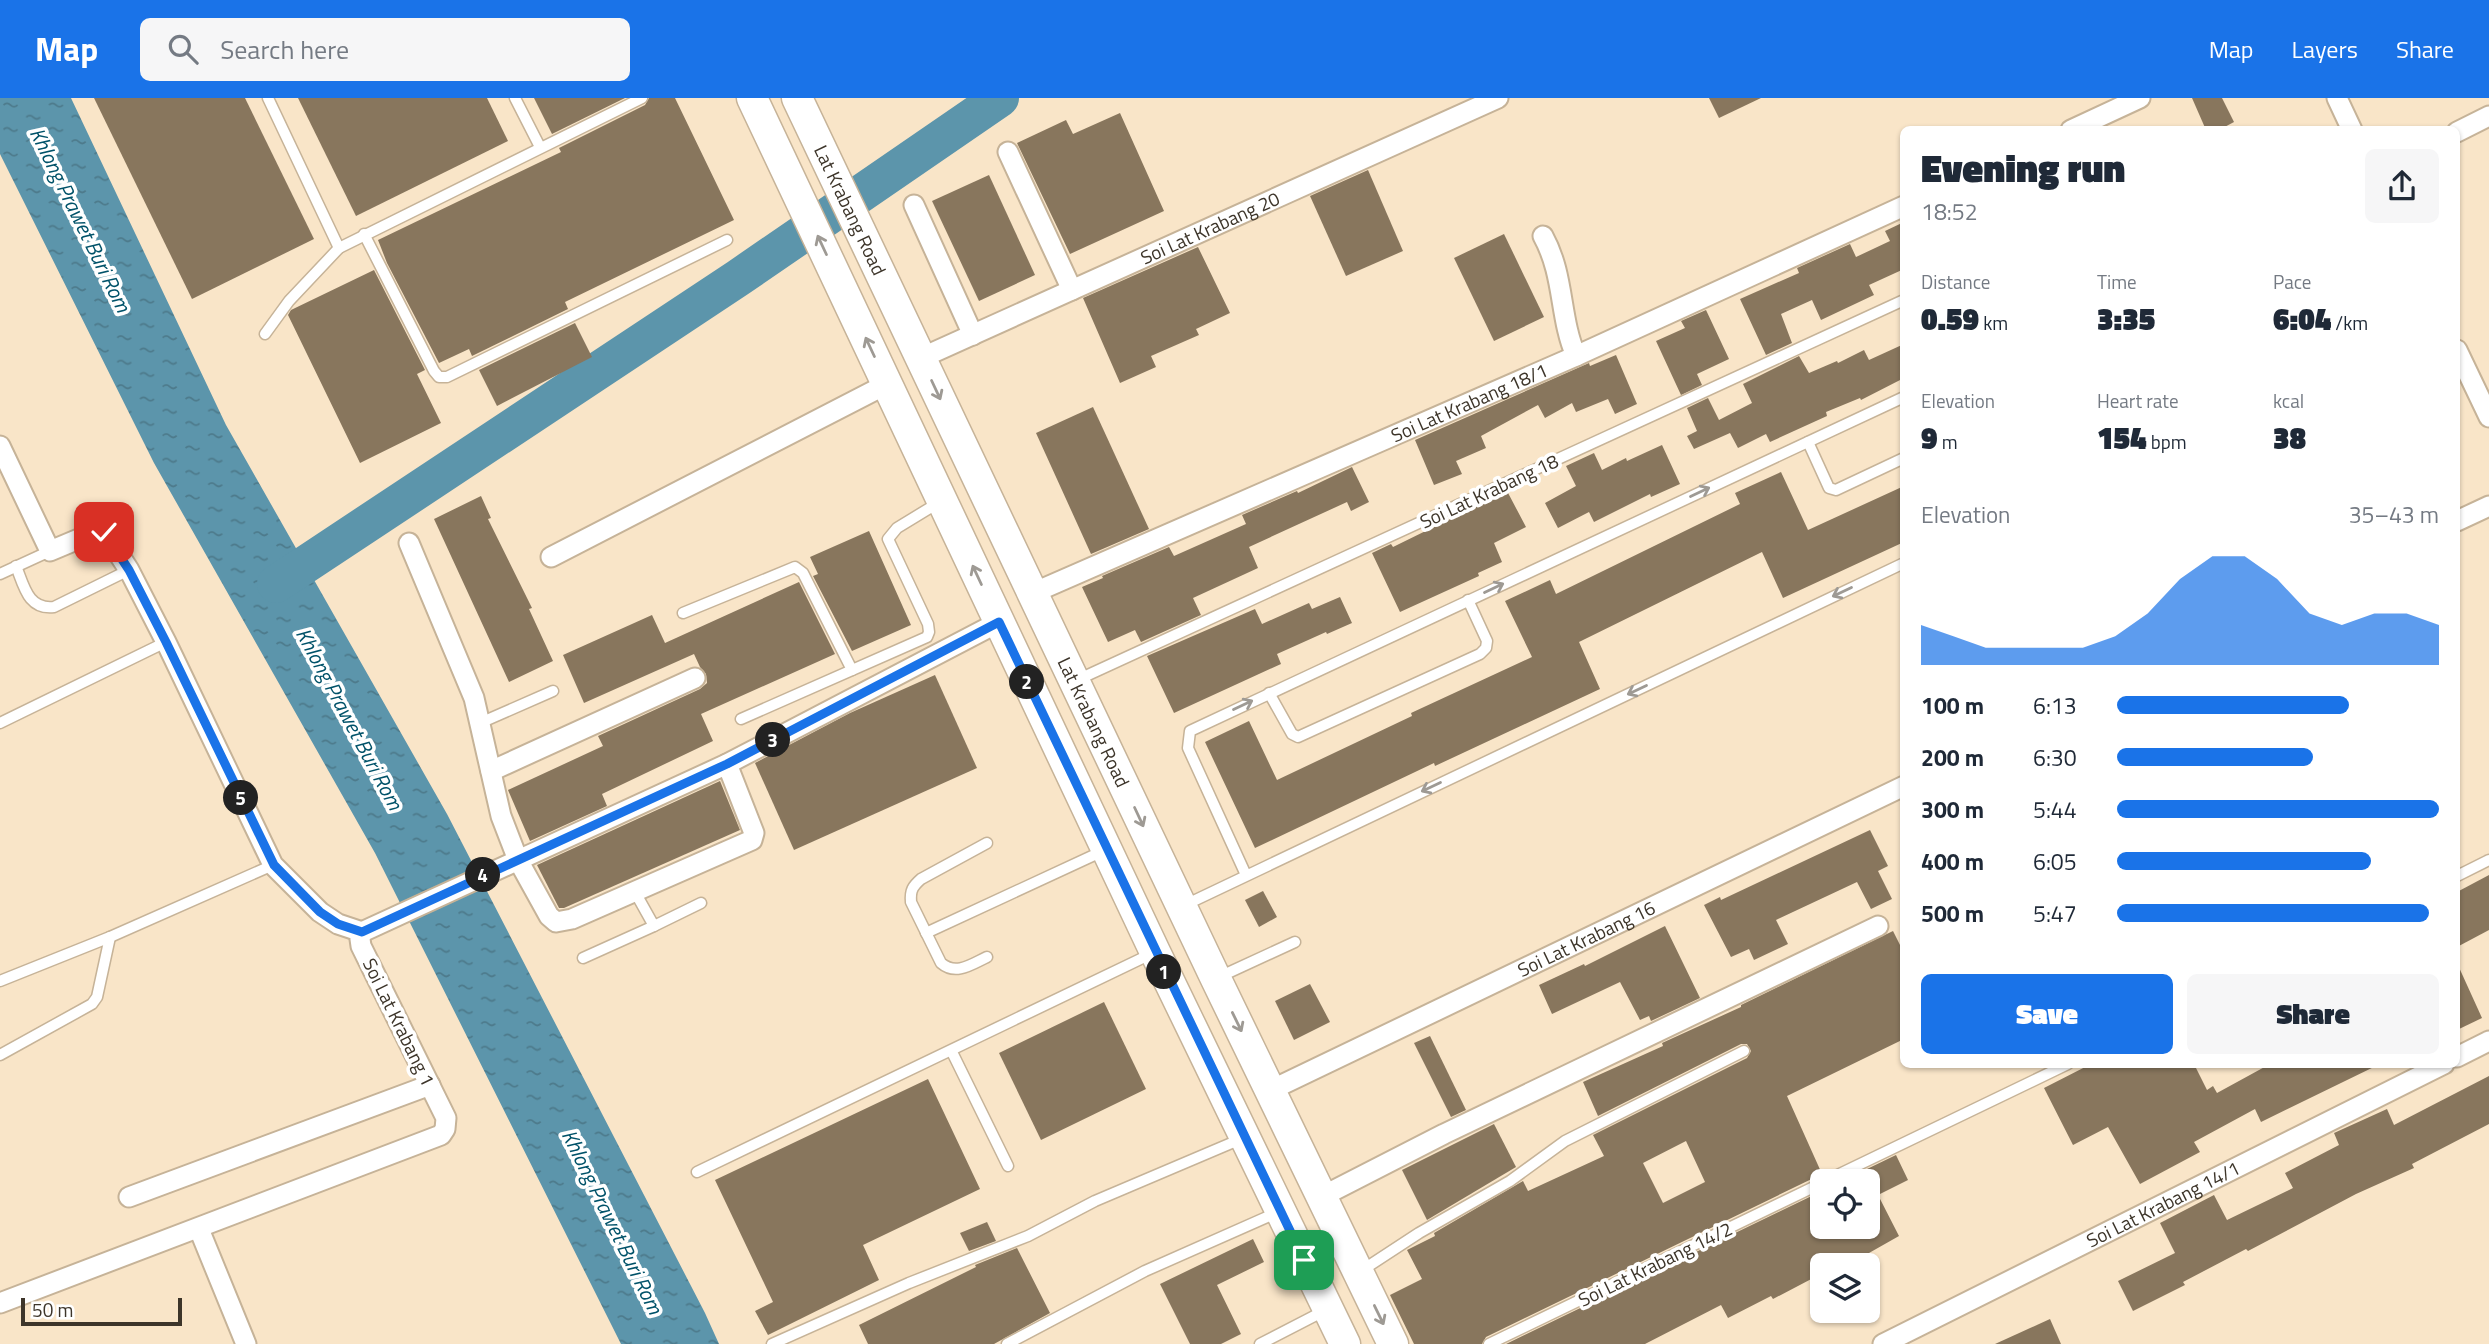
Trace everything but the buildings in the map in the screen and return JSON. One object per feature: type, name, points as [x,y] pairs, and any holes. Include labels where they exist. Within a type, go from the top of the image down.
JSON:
[{"type":"main road","points":[[752,98],[1155,952],[1345,1344]]},
{"type":"main road","name":"Lat Krabang Road","points":[[799,102],[1181,907],[1393,1344]]},
{"type":"street","name":"Soi Lat Krabang 20","points":[[921,358],[1498,98]]},
{"type":"street","points":[[2080,126],[2140,98]]},
{"type":"street","points":[[2337,98],[2349,126]]},
{"type":"street","points":[[2460,130],[2489,116]]},
{"type":"street","points":[[1008,152],[1072,290]]},
{"type":"street","points":[[914,205],[973,335]]},
{"type":"street","name":"Soi Lat Krabang 18/1","points":[[1033,593],[1576,356],[1900,208]]},
{"type":"street","points":[[1543,236],[1558,270],[1569,339],[1576,356]]},
{"type":"street","points":[[2460,356],[2489,416]]},
{"type":"street","points":[[551,557],[887,384]]},
{"type":"street","points":[[0,446],[50,551],[100,530],[107,536],[129,570],[166,642],[274,865],[320,912],[338,924],[362,932]]},
{"type":"street","points":[[2460,520],[2489,506]]},
{"type":"street","points":[[409,543],[474,698],[510,863],[556,922],[572,919],[752,840],[754,833],[727,764]]},
{"type":"street","name":"Soi Lat Krabang 1","points":[[0,1303],[436,1138],[445,1129],[446,1118],[361,946],[362,932],[727,764],[999,622]]},
{"type":"street","points":[[491,771],[695,678]]},
{"type":"street","name":"Soi Lat Krabang 16","points":[[1269,1091],[1900,788]]},
{"type":"street","points":[[1321,1197],[1878,926]]},
{"type":"street","points":[[2460,1056],[2489,1041]]},
{"type":"street","name":"Soi Lat Krabang 14/1","points":[[1883,1344],[2436,1068]]},
{"type":"street","points":[[129,1197],[430,1085]]},
{"type":"street","points":[[199,1228],[246,1344]]},
{"type":"lane","points":[[268,98],[339,247]]},
{"type":"lane","points":[[515,98],[540,147]]},
{"type":"lane","points":[[265,334],[289,301],[339,247],[642,98]]},
{"type":"lane","points":[[364,234],[434,372],[439,377],[447,377],[727,240]]},
{"type":"lane","name":"Soi Lat Krabang 18","points":[[1075,681],[1900,302]]},
{"type":"lane","points":[[1246,875],[1188,748],[1190,731],[1900,399]]},
{"type":"lane","points":[[1808,442],[1829,488],[1836,490],[1900,460]]},
{"type":"lane","points":[[741,719],[926,637],[929,632],[928,624],[888,539],[897,528],[942,501]]},
{"type":"lane","points":[[0,574],[50,551]]},
{"type":"lane","points":[[1181,907],[1900,565]]},
{"type":"lane","points":[[16,566],[26,592],[35,604],[43,608],[54,607],[129,570]]},
{"type":"lane","points":[[683,613],[795,567],[803,573],[852,670]]},
{"type":"lane","points":[[1269,693],[1293,734],[1298,737],[1467,659],[1486,648],[1487,641],[1468,600]]},
{"type":"lane","points":[[0,723],[166,642]]},
{"type":"lane","points":[[480,723],[554,691]]},
{"type":"lane","points":[[987,843],[921,879],[913,886],[911,902],[941,963],[947,968],[957,970],[987,957]]},
{"type":"lane","points":[[926,933],[1107,849]]},
{"type":"lane","points":[[2460,874],[2489,860]]},
{"type":"lane","points":[[0,981],[110,937],[274,865]]},
{"type":"lane","points":[[635,892],[653,926]]},
{"type":"lane","points":[[583,958],[701,903]]},
{"type":"lane","points":[[0,1055],[92,1004],[97,997],[110,937]]},
{"type":"lane","points":[[1216,979],[1296,942]]},
{"type":"lane","points":[[697,1171],[952,1052],[1155,952]]},
{"type":"lane","points":[[1358,1273],[1419,1233],[1510,1181],[1565,1142],[1744,1051]]},
{"type":"lane","points":[[952,1052],[1008,1166]]},
{"type":"lane","name":"Soi Lat Krabang 14/2","points":[[1851,1169],[2060,1068]]},
{"type":"lane","points":[[772,1344],[909,1283],[1028,1237],[1095,1201],[1244,1138]]},
{"type":"lane","name":"Soi Lat Krabang 14/2","points":[[1489,1344],[1810,1189]]},
{"type":"lane","points":[[1007,1344],[1145,1271],[1280,1211]]},
{"type":"lane","points":[[1260,1344],[1328,1310]]},
{"type":"water","name":"Khlong Prawet Buri Rom","points":[[0,98],[71,98],[226,425],[447,814],[719,1344],[621,1344],[375,853],[154,463],[0,154]]},
{"type":"waterway","points":[[276,584],[738,278],[1000,98]]},
{"type":"route","points":[[104,532],[129,570],[166,642],[274,865],[299,894],[320,912],[338,924],[362,932],[727,764],[999,622],[1304,1260]]}]
